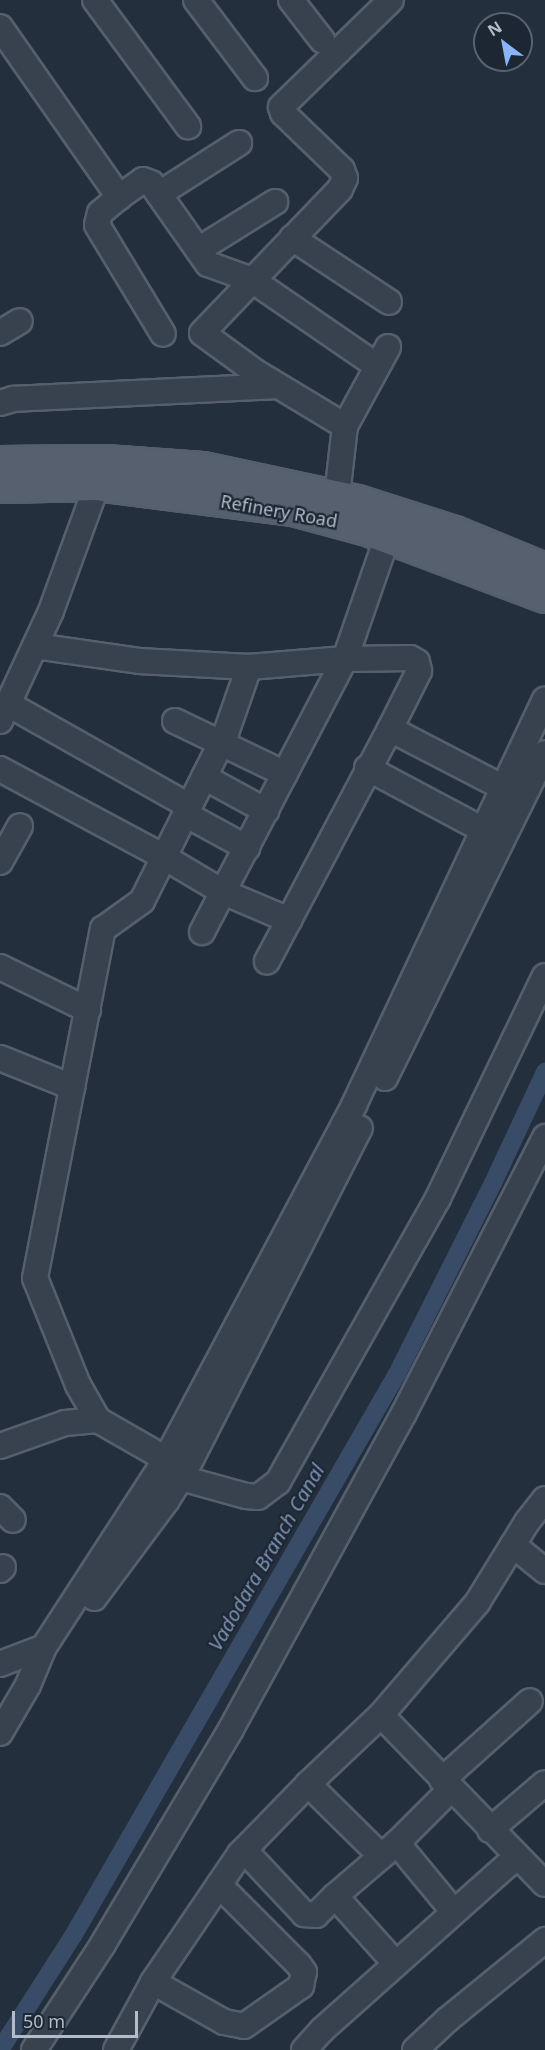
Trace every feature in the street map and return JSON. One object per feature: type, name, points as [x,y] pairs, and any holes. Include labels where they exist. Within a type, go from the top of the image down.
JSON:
[{"type":"main road","name":"Refinery Road","points":[[0,462],[101,473],[373,524],[455,532],[545,569]]},
{"type":"main road","name":"Refinery Road","points":[[0,487],[101,473],[203,468],[337,496],[373,524],[545,597]]},
{"type":"street","points":[[95,0],[188,126]]},
{"type":"street","points":[[196,0],[255,78]]},
{"type":"street","points":[[291,0],[322,40]]},
{"type":"street","points":[[345,426],[277,386],[202,333],[340,189],[345,178],[342,170],[283,113],[281,107],[391,0]]},
{"type":"street","points":[[0,27],[118,197]]},
{"type":"street","points":[[159,194],[239,143]]},
{"type":"street","points":[[163,334],[97,225],[100,213],[143,180],[151,183],[208,264],[252,280],[382,357],[345,426],[337,496]]},
{"type":"street","points":[[198,250],[275,202]]},
{"type":"street","points":[[292,238],[388,302]]},
{"type":"street","points":[[0,403],[13,399],[277,386]]},
{"type":"street","points":[[101,473],[51,611],[4,713],[187,810],[247,848]]},
{"type":"street","points":[[202,932],[345,660],[373,524]]},
{"type":"street","points":[[35,646],[139,661],[249,667],[410,658],[417,662],[419,671],[390,729],[367,768],[267,961]]},
{"type":"street","points":[[166,1459],[98,1420],[78,1385],[35,1278],[103,929],[142,901],[220,745],[249,667]]},
{"type":"street","points":[[0,1733],[28,1685],[44,1647],[166,1459],[354,1105],[545,700]]},
{"type":"street","points":[[175,721],[220,745],[285,774]]},
{"type":"street","points":[[390,729],[504,788]]},
{"type":"street","points":[[28,1685],[47,1667],[97,1593],[181,1478],[353,1142],[545,753]]},
{"type":"street","points":[[367,768],[483,830]]},
{"type":"street","points":[[0,769],[164,857],[223,892],[289,920]]},
{"type":"street","points":[[204,777],[266,811]]},
{"type":"street","points":[[0,862],[20,826]]},
{"type":"street","points":[[0,967],[88,1010]]},
{"type":"street","points":[[181,1478],[246,1496],[258,1497],[278,1482],[438,1198],[545,976]]},
{"type":"street","points":[[0,1058],[72,1087]]},
{"type":"street","points":[[34,2050],[103,1944],[231,1729],[415,1393],[545,1137]]},
{"type":"street","points":[[0,1446],[65,1423],[98,1420]]},
{"type":"street","points":[[116,2050],[153,1982],[244,1850],[308,1784],[381,1715],[477,1603],[545,1499]]},
{"type":"street","points":[[513,1545],[545,1570]]},
{"type":"street","points":[[0,1664],[44,1647]]},
{"type":"street","points":[[244,1850],[309,1917],[316,1915],[389,1850],[447,1785],[530,1701]]},
{"type":"street","points":[[381,1715],[490,1830],[544,1880]]},
{"type":"street","points":[[490,1830],[545,1783]]},
{"type":"street","points":[[308,1784],[389,1850],[454,1912]]},
{"type":"street","points":[[304,2050],[322,2031],[517,1856]]},
{"type":"street","points":[[153,1982],[224,2022],[244,2026],[301,1986],[304,1972],[299,1965],[219,1885]]},
{"type":"street","points":[[335,1896],[396,1964]]},
{"type":"street","points":[[415,2050],[447,2020],[545,1940]]},
{"type":"waterway","name":"Vadodara Branch Canal","points":[[0,2050],[73,1936],[397,1374],[493,1183],[545,1072]]}]
